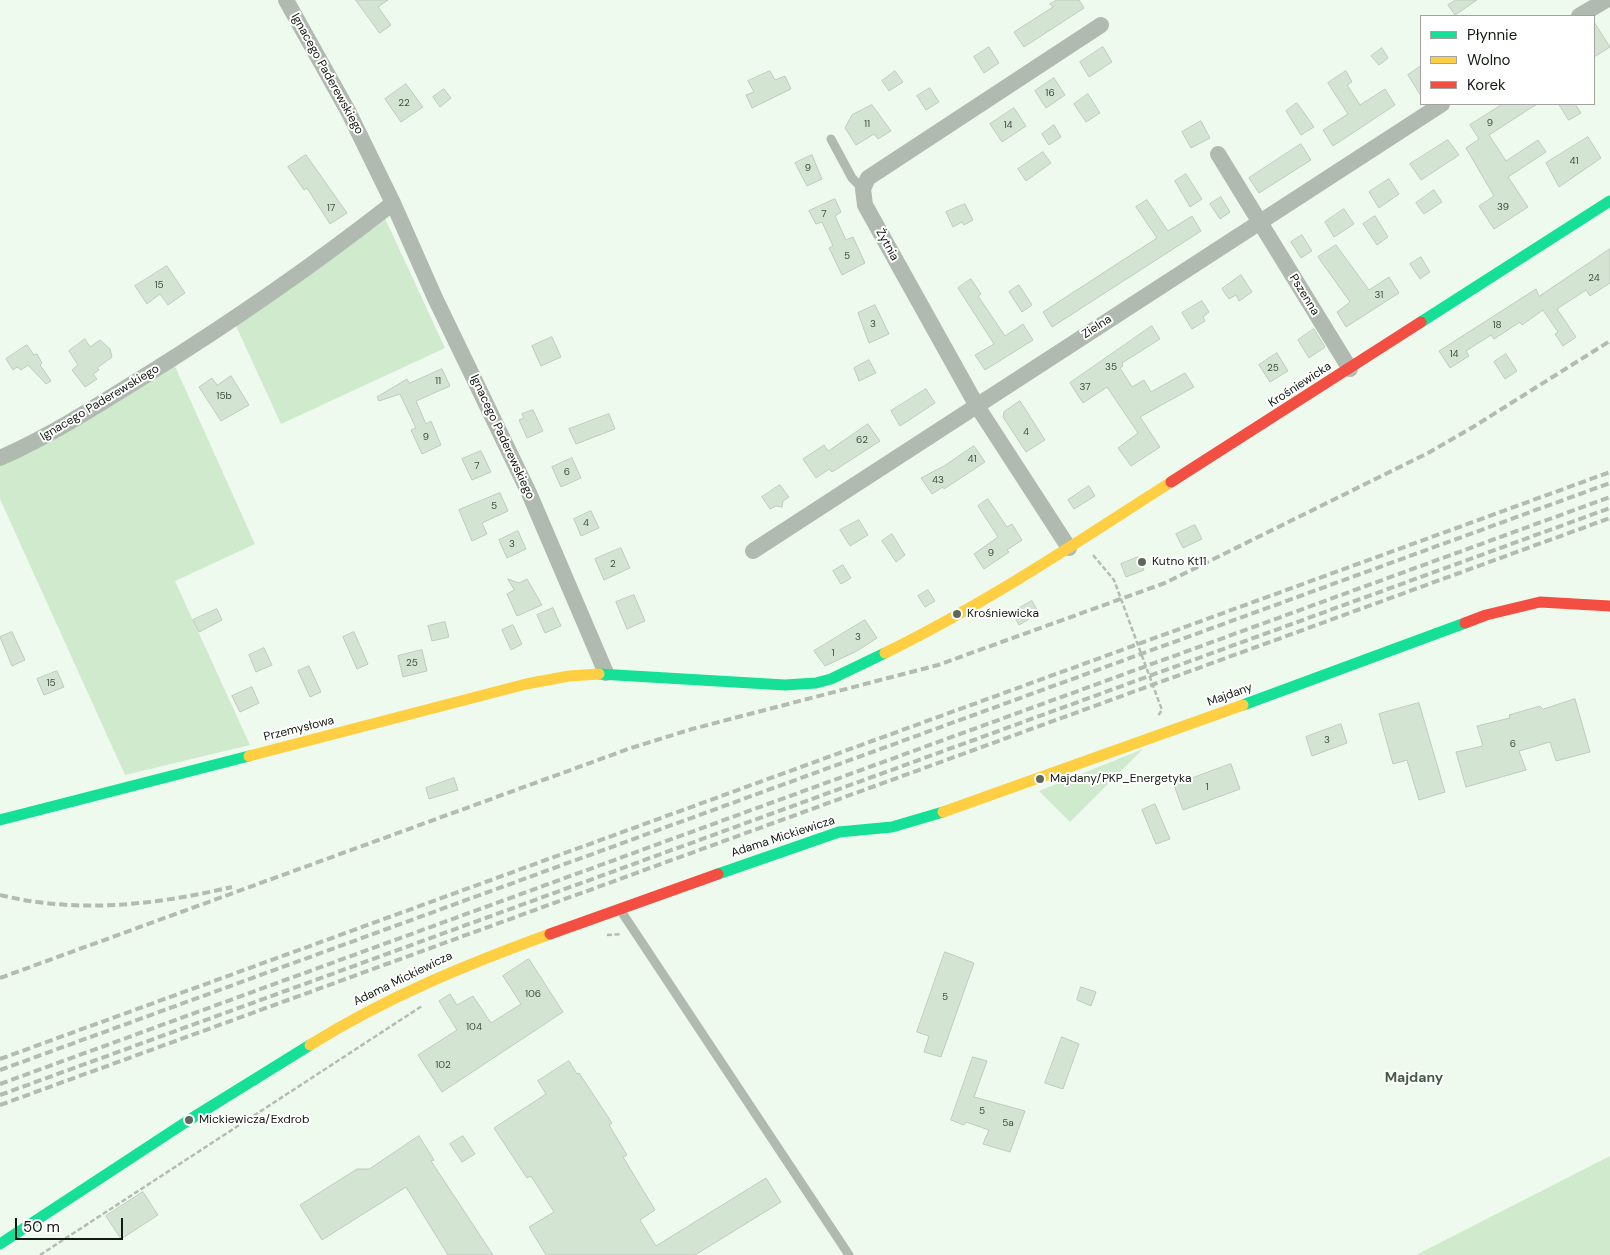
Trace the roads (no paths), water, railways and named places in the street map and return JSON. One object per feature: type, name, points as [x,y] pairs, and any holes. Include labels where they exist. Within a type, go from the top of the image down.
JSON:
[{"type":"street","points":[[1581,15],[1606,0]]},
{"type":"street","name":"Ignacego Paderewskiego","points":[[290,2],[348,111],[393,203],[435,298],[529,493],[606,673]]},
{"type":"street","points":[[863,189],[868,178],[1101,25]]},
{"type":"street","name":"Zielna","points":[[753,551],[1257,222],[1440,105]]},
{"type":"street","name":"Pszenna","points":[[1218,154],[1257,222],[1350,369]]},
{"type":"street","name":"Żytnia","points":[[863,189],[865,205],[977,406],[1076,544]]},
{"type":"street","name":"Krośniewicka","points":[[606,673],[785,685],[816,684],[831,679],[937,626],[1076,544],[1610,201]]},
{"type":"street","name":"Ignacego Paderewskiego","points":[[0,458],[37,441],[78,418],[236,319],[393,203]]},
{"type":"street","name":"Majdany","points":[[860,830],[892,827],[923,820],[1149,740],[1486,615],[1540,602],[1610,606]]},
{"type":"street","name":"Przemysłowa","points":[[0,820],[526,684],[569,676],[606,673]]},
{"type":"street","name":"Adama Mickiewicza","points":[[0,1244],[189,1120],[356,1017],[397,995],[470,963],[620,908],[809,841],[839,832],[860,830]]},
{"type":"lane","points":[[831,139],[852,178],[863,189]]},
{"type":"lane","points":[[620,908],[849,1255]]},
{"type":"railway","points":[[0,978],[631,748],[692,729],[938,665],[1165,583],[1428,453],[1610,341]]},
{"type":"railway","points":[[0,1059],[1610,472]]},
{"type":"railway","points":[[0,1070],[1610,483]]},
{"type":"railway","points":[[0,1084],[1610,497]]},
{"type":"railway","points":[[0,1095],[1610,508]]},
{"type":"railway","points":[[0,1105],[1610,518]]},
{"type":"railway","points":[[0,895],[29,901],[87,906],[174,899],[232,887]]},
{"type":"place","name":"Kutno Kt11","points":[[1142,562]]},
{"type":"place","name":"Krośniewicka","points":[[957,614]]},
{"type":"place","name":"Majdany/PKP_Energetyka","points":[[1040,779]]},
{"type":"place","name":"Mickiewicza/Exdrob","points":[[189,1120]]},
{"type":"district","name":"Majdany","points":[[1414,1078]]}]
